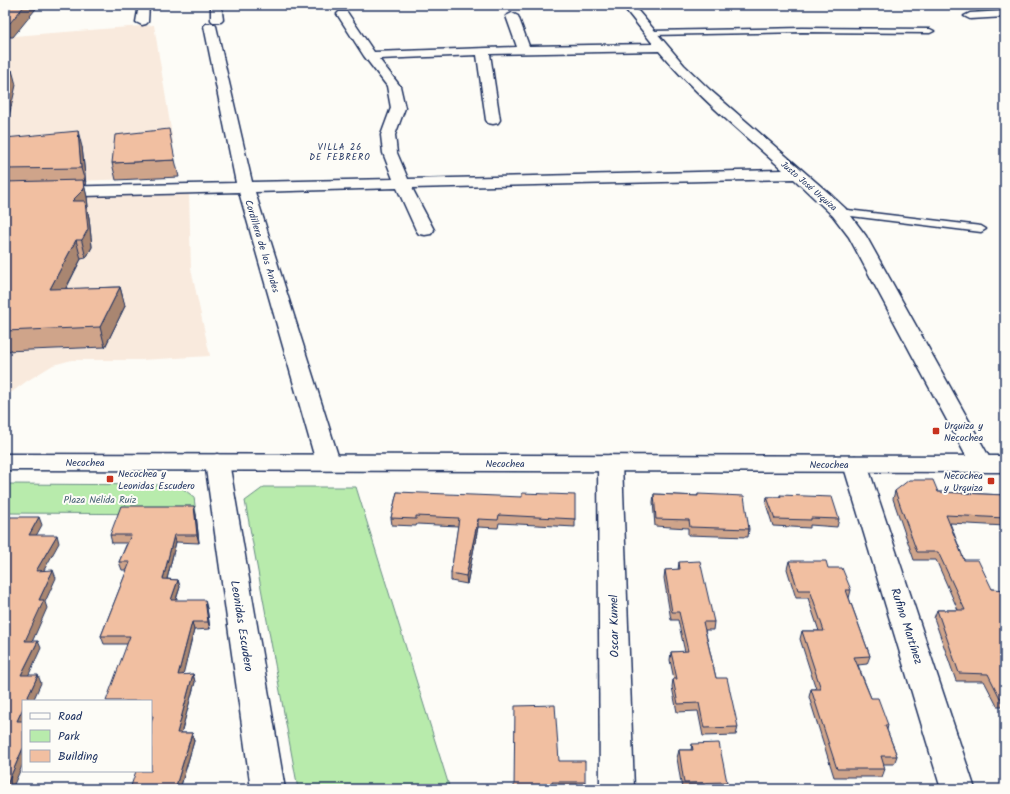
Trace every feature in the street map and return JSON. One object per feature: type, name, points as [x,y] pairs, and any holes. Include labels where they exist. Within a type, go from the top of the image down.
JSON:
[{"type":"street","points":[[142,22],[144,5]]},
{"type":"street","name":"Cordillera de los Andes","points":[[216,5],[214,23],[245,187],[328,462]]},
{"type":"street","name":"Justo José Urquiza","points":[[627,5],[652,33],[662,47],[705,93],[839,212],[857,236],[981,464]]},
{"type":"street","points":[[343,14],[370,56],[393,86],[398,108],[388,135],[390,153],[402,183],[426,230]]},
{"type":"street","points":[[970,16],[1005,14]]},
{"type":"street","points":[[512,16],[524,50]]},
{"type":"street","points":[[370,56],[483,51],[662,47]]},
{"type":"street","points":[[483,51],[493,120]]},
{"type":"street","points":[[5,193],[796,174]]},
{"type":"street","name":"Necochea","points":[[5,462],[1005,464]]},
{"type":"street","name":"Leonidas Escudero","points":[[217,462],[268,789]]},
{"type":"street","name":"Oscar Kumel","points":[[610,463],[618,789]]},
{"type":"street","name":"Rufino Martínez","points":[[856,464],[958,789]]},
{"type":"lane","points":[[652,33],[802,30],[930,31]]},
{"type":"lane","points":[[839,212],[980,229]]},
{"type":"shaded area","points":[[5,5],[14,36],[154,25],[173,142],[172,145],[179,177],[5,184]]},
{"type":"shaded area","points":[[189,192],[191,269],[210,356],[141,360],[72,360],[53,365],[5,397],[5,199]]},
{"type":"green space","points":[[986,5],[1005,5],[1005,14],[970,16]]},
{"type":"green space","name":"Plaza Nélida Ruiz","points":[[5,484],[178,485],[194,497],[196,514],[5,513]]},
{"type":"green space","points":[[264,487],[356,487],[450,789],[298,789],[245,501]]},
{"type":"building","points":[[5,5],[25,5],[10,23],[5,23]]},
{"type":"building","points":[[12,70],[5,99],[5,71]]},
{"type":"building","points":[[169,129],[175,160],[112,163],[115,135]]},
{"type":"building","points":[[78,131],[81,168],[5,169],[5,138]]},
{"type":"building","points":[[83,180],[84,189],[72,201],[85,201],[88,229],[82,240],[76,240],[50,289],[120,287],[100,327],[5,331],[5,182]]},
{"type":"building","points":[[909,480],[933,480],[938,492],[1005,495],[1005,518],[946,515],[964,560],[978,560],[992,589],[1005,590],[1005,698],[1000,698],[988,674],[959,673],[937,610],[965,610],[938,552],[917,552],[895,491]]},
{"type":"building","points":[[397,492],[522,497],[522,493],[575,495],[575,519],[499,515],[498,520],[478,519],[466,576],[451,573],[459,518],[416,516],[416,519],[391,518]]},
{"type":"building","points":[[654,494],[744,496],[749,529],[690,527],[689,520],[656,519]]},
{"type":"building","points":[[780,495],[832,497],[839,519],[775,519],[767,497],[781,497]]},
{"type":"building","points":[[121,506],[194,506],[197,535],[174,535],[163,579],[178,580],[171,600],[205,600],[208,622],[192,622],[178,675],[193,674],[177,733],[192,733],[175,789],[130,789],[136,772],[152,772],[152,700],[106,700],[130,636],[101,636],[130,562],[119,562],[131,535],[110,535]]},
{"type":"building","points":[[5,517],[39,517],[29,535],[57,535],[36,571],[53,570],[39,600],[44,600],[25,641],[38,641],[21,675],[38,675],[26,700],[22,700],[22,710],[17,721],[22,721],[22,750],[5,789]]},
{"type":"building","points":[[700,561],[714,622],[703,622],[716,678],[727,678],[738,727],[704,728],[699,703],[678,704],[673,679],[677,679],[671,652],[688,651],[679,612],[672,612],[665,570],[680,569],[679,562]]},
{"type":"building","points":[[789,561],[826,561],[828,568],[842,568],[851,590],[846,590],[870,656],[854,657],[871,698],[878,698],[888,725],[885,725],[897,756],[881,756],[885,769],[837,769],[811,689],[821,689],[802,631],[824,631],[810,590],[798,590]]},
{"type":"building","points":[[555,705],[559,761],[585,761],[585,782],[552,782],[552,789],[514,789],[515,706]]},
{"type":"building","points":[[719,743],[727,782],[684,783],[679,750],[693,750],[692,744]]},
{"type":"place","name":"Urquiza y Necochea","points":[[936,431]]},
{"type":"place","name":"Necochea y Leonidas Escudero","points":[[110,479]]},
{"type":"place","name":"Necochea y Urquiza","points":[[991,481]]},
{"type":"district","name":"VILLA 26 DE FEBRERO","points":[[340,152]]}]
